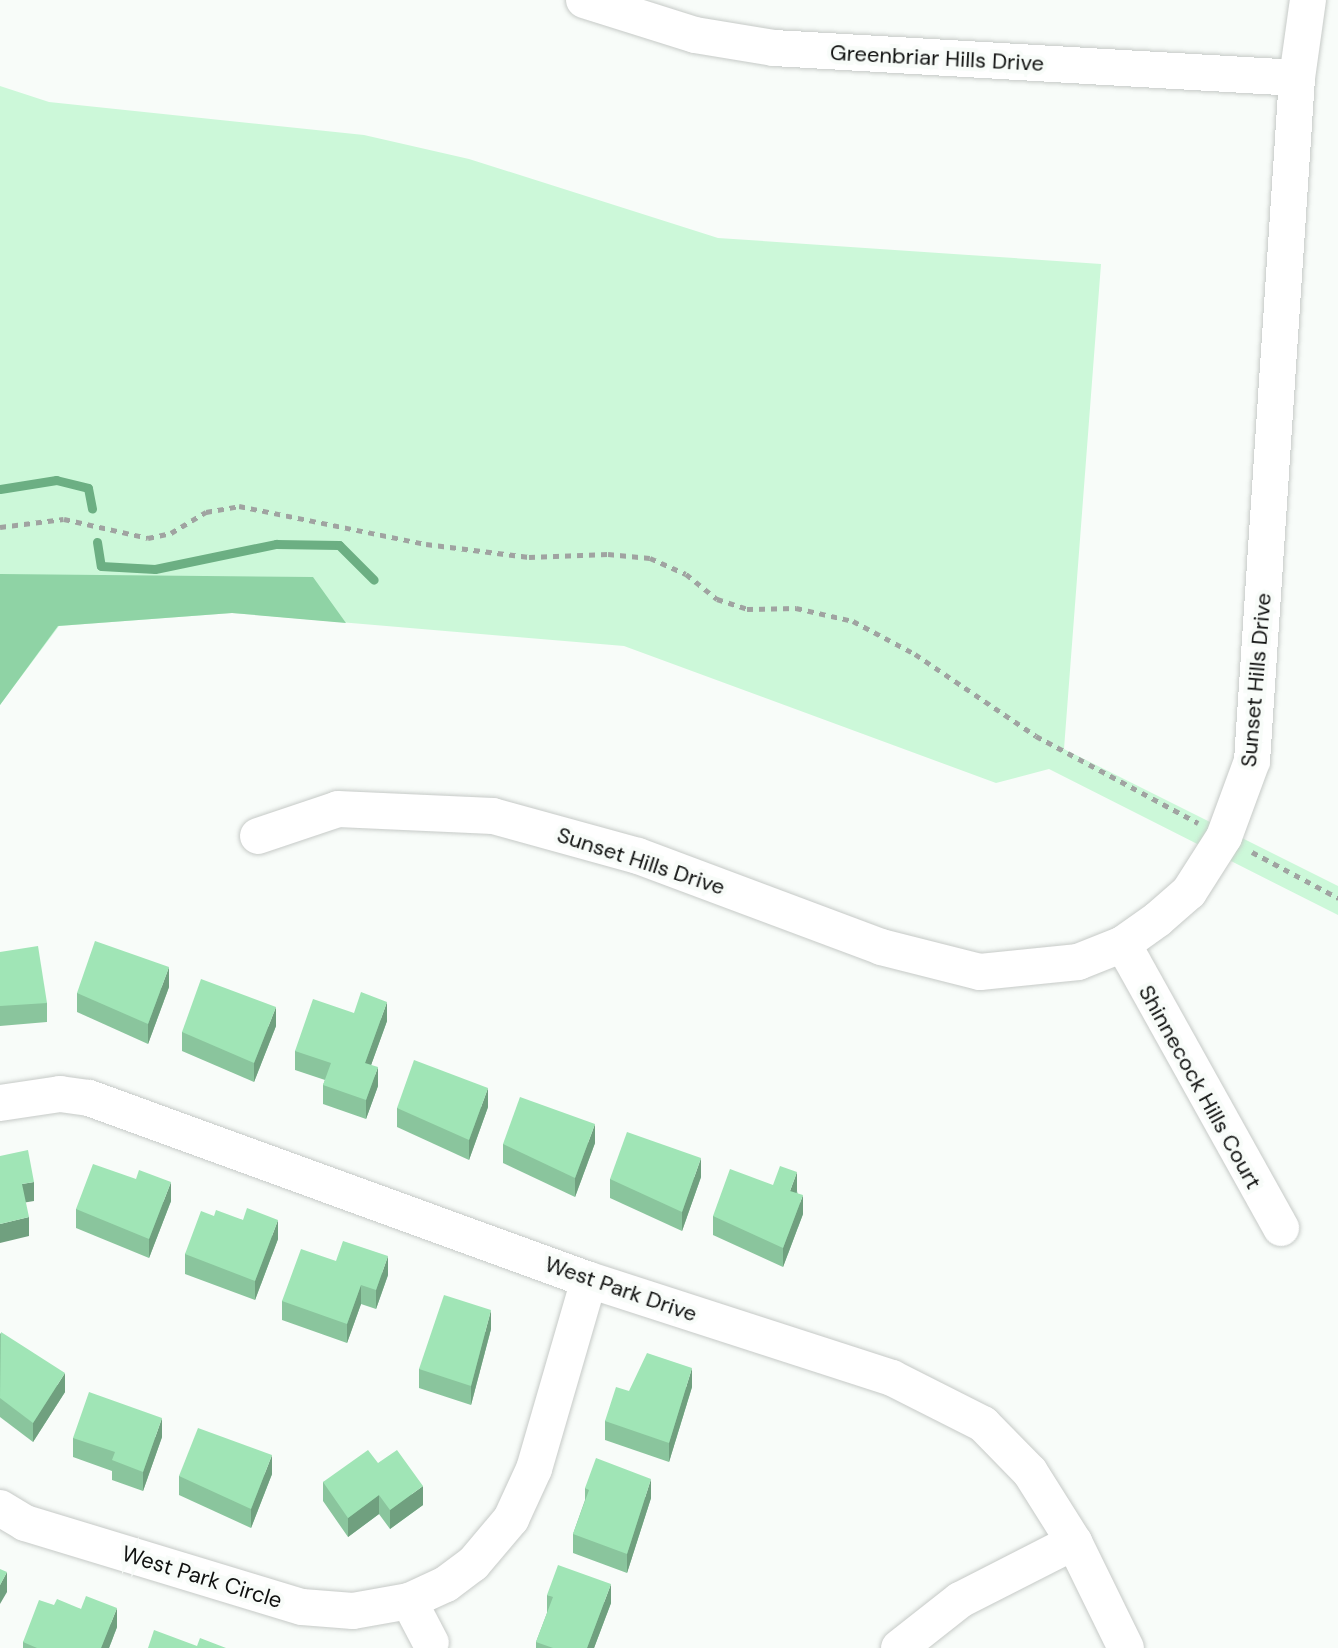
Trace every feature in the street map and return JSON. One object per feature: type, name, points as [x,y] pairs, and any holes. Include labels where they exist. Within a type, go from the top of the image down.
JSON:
[{"type":"street","name":"Greenbriar Hills Drive","points":[[584,0],[695,35],[761,47],[1297,78]]},
{"type":"street","name":"Sunset Hills Drive","points":[[258,836],[338,809],[493,816],[638,856],[881,947],[980,972],[1078,962],[1123,944],[1189,892],[1224,837],[1252,761],[1297,78],[1308,0]]},
{"type":"street","name":"Shinnecock Hills Court","points":[[1123,944],[1281,1228]]},
{"type":"street","name":"West Park Drive","points":[[0,1103],[60,1094],[89,1098],[589,1280],[892,1378],[950,1406],[983,1424],[1012,1452],[1074,1542],[1126,1648]]},
{"type":"street","name":"West Park Circle","points":[[0,1508],[25,1523],[302,1607],[353,1611],[409,1601],[473,1564],[511,1519],[534,1469],[589,1280]]},
{"type":"street","points":[[899,1648],[960,1600],[1074,1542]]},
{"type":"street","points":[[409,1601],[431,1643]]},
{"type":"path","points":[[0,527],[64,519],[148,538],[171,533],[206,512],[239,506],[426,544],[514,555],[650,558],[686,574],[717,599],[747,609],[796,608],[853,621],[915,654],[1036,736],[1338,898]]},
{"type":"green space","points":[[0,86],[49,102],[364,135],[469,159],[718,238],[1101,264],[1064,749],[1338,886],[1338,915],[1049,769],[996,783],[624,646],[232,613],[59,626],[0,705]]},
{"type":"green space","points":[[0,574],[313,577],[346,623],[232,613],[58,626],[0,705]]},
{"type":"building","points":[[95,941],[169,967],[148,1024],[77,993]]},
{"type":"building","points":[[38,946],[47,1003],[0,1006],[0,952]]},
{"type":"building","points":[[201,979],[276,1007],[254,1063],[182,1032]]},
{"type":"building","points":[[361,992],[387,1002],[365,1063],[378,1067],[366,1100],[323,1085],[331,1063],[295,1051],[313,999],[354,1013]]},
{"type":"building","points":[[414,1060],[488,1088],[469,1140],[397,1108]]},
{"type":"building","points":[[520,1097],[595,1124],[575,1178],[503,1144]]},
{"type":"building","points":[[627,1132],[701,1158],[682,1212],[610,1179]]},
{"type":"building","points":[[28,1150],[34,1182],[22,1184],[29,1217],[0,1224],[0,1156]]},
{"type":"building","points":[[93,1164],[136,1179],[139,1170],[171,1182],[149,1239],[76,1209]]},
{"type":"building","points":[[780,1166],[797,1172],[790,1191],[803,1195],[783,1248],[713,1216],[730,1169],[773,1185]]},
{"type":"building","points":[[247,1208],[278,1220],[255,1281],[185,1254],[201,1211],[214,1216],[216,1210],[243,1220]]},
{"type":"building","points":[[343,1241],[388,1256],[376,1290],[361,1285],[347,1324],[282,1301],[301,1249],[336,1261]]},
{"type":"building","points":[[444,1295],[491,1310],[471,1386],[419,1369]]},
{"type":"building","points":[[1,1332],[65,1373],[33,1423],[0,1398]]},
{"type":"building","points":[[647,1353],[692,1368],[669,1443],[605,1421],[616,1387],[629,1391]]},
{"type":"building","points":[[89,1392],[162,1418],[143,1472],[112,1460],[115,1452],[73,1438]]},
{"type":"building","points":[[198,1428],[272,1455],[251,1509],[179,1476]]},
{"type":"building","points":[[368,1450],[378,1463],[397,1450],[423,1486],[390,1510],[379,1495],[348,1518],[323,1482]]},
{"type":"building","points":[[596,1458],[651,1479],[627,1554],[573,1534],[589,1490],[585,1488]]},
{"type":"building","points":[[558,1565],[611,1584],[587,1648],[553,1648],[536,1642],[553,1597],[547,1595]]},
{"type":"building","points":[[0,1569],[7,1572],[0,1585]]},
{"type":"building","points":[[86,1596],[117,1608],[101,1648],[37,1648],[23,1642],[39,1600],[54,1605],[57,1599],[81,1609]]},
{"type":"building","points":[[154,1630],[197,1646],[200,1638],[226,1648],[148,1648]]},
{"type":"waterway","points":[[0,489],[56,480],[88,488],[92,509]]},
{"type":"waterway","points":[[97,542],[101,566],[155,569],[276,544],[339,545],[374,580]]}]
